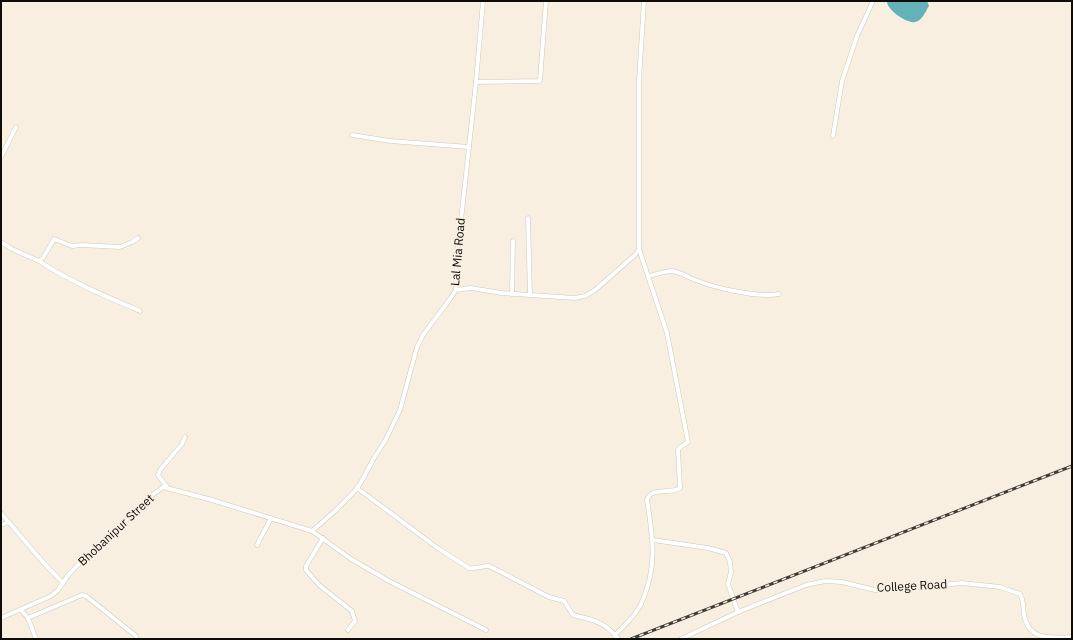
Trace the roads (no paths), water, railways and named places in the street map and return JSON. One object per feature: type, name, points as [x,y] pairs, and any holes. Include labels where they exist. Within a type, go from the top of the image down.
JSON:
[{"type":"street","name":"Lal Mia Road","points":[[312,531],[334,512],[357,488],[385,441],[400,410],[417,347],[423,335],[456,290],[457,257],[476,82],[483,1]]},
{"type":"street","points":[[476,82],[540,80],[546,1]]},
{"type":"street","points":[[357,488],[438,549],[469,568],[474,569],[482,566],[490,566],[549,597],[564,601],[572,615],[595,620],[617,637],[640,605],[653,560],[653,540],[647,500],[648,496],[653,492],[675,490],[680,488],[678,450],[681,446],[688,442],[667,333],[639,249],[639,80],[644,1]]},
{"type":"street","points":[[833,136],[842,81],[857,36],[873,1]]},
{"type":"street","points":[[1,157],[16,127]]},
{"type":"street","points":[[352,135],[390,141],[469,147]]},
{"type":"street","points":[[528,218],[530,295]]},
{"type":"street","points":[[39,261],[43,258],[54,239],[72,246],[120,247],[138,238]]},
{"type":"street","points":[[512,241],[512,294]]},
{"type":"street","points":[[1,242],[93,291],[140,311]]},
{"type":"street","points":[[456,290],[471,288],[512,294],[575,298],[585,296],[623,266],[639,249]]},
{"type":"street","points":[[648,276],[671,271],[706,284],[762,295],[779,294]]},
{"type":"street","points":[[167,487],[158,474],[186,437]]},
{"type":"street","name":"Bhobanipur Street","points":[[1,618],[51,596],[82,561],[159,488],[167,487],[312,531],[351,559],[389,581],[486,630]]},
{"type":"street","points":[[1,513],[63,584]]},
{"type":"street","points":[[257,545],[271,518]]},
{"type":"street","points":[[1,525],[9,522]]},
{"type":"street","points":[[323,538],[306,566],[306,570],[320,586],[352,611],[355,621],[348,630]]},
{"type":"street","points":[[653,540],[708,548],[726,553],[730,562],[728,584],[738,612]]},
{"type":"street","name":"College Road","points":[[681,639],[738,612],[806,585],[825,581],[842,582],[875,590],[962,583],[1000,587],[1020,594],[1023,599],[1024,614],[1028,629],[1034,636],[1040,638],[1072,637]]},
{"type":"street","points":[[28,618],[82,595],[86,596],[136,636],[137,639]]},
{"type":"street","points":[[21,610],[28,618],[36,639]]},
{"type":"water","points":[[887,1],[927,1],[929,6],[920,20],[911,22],[893,12]]},
{"type":"railway","points":[[631,639],[1072,466]]}]
